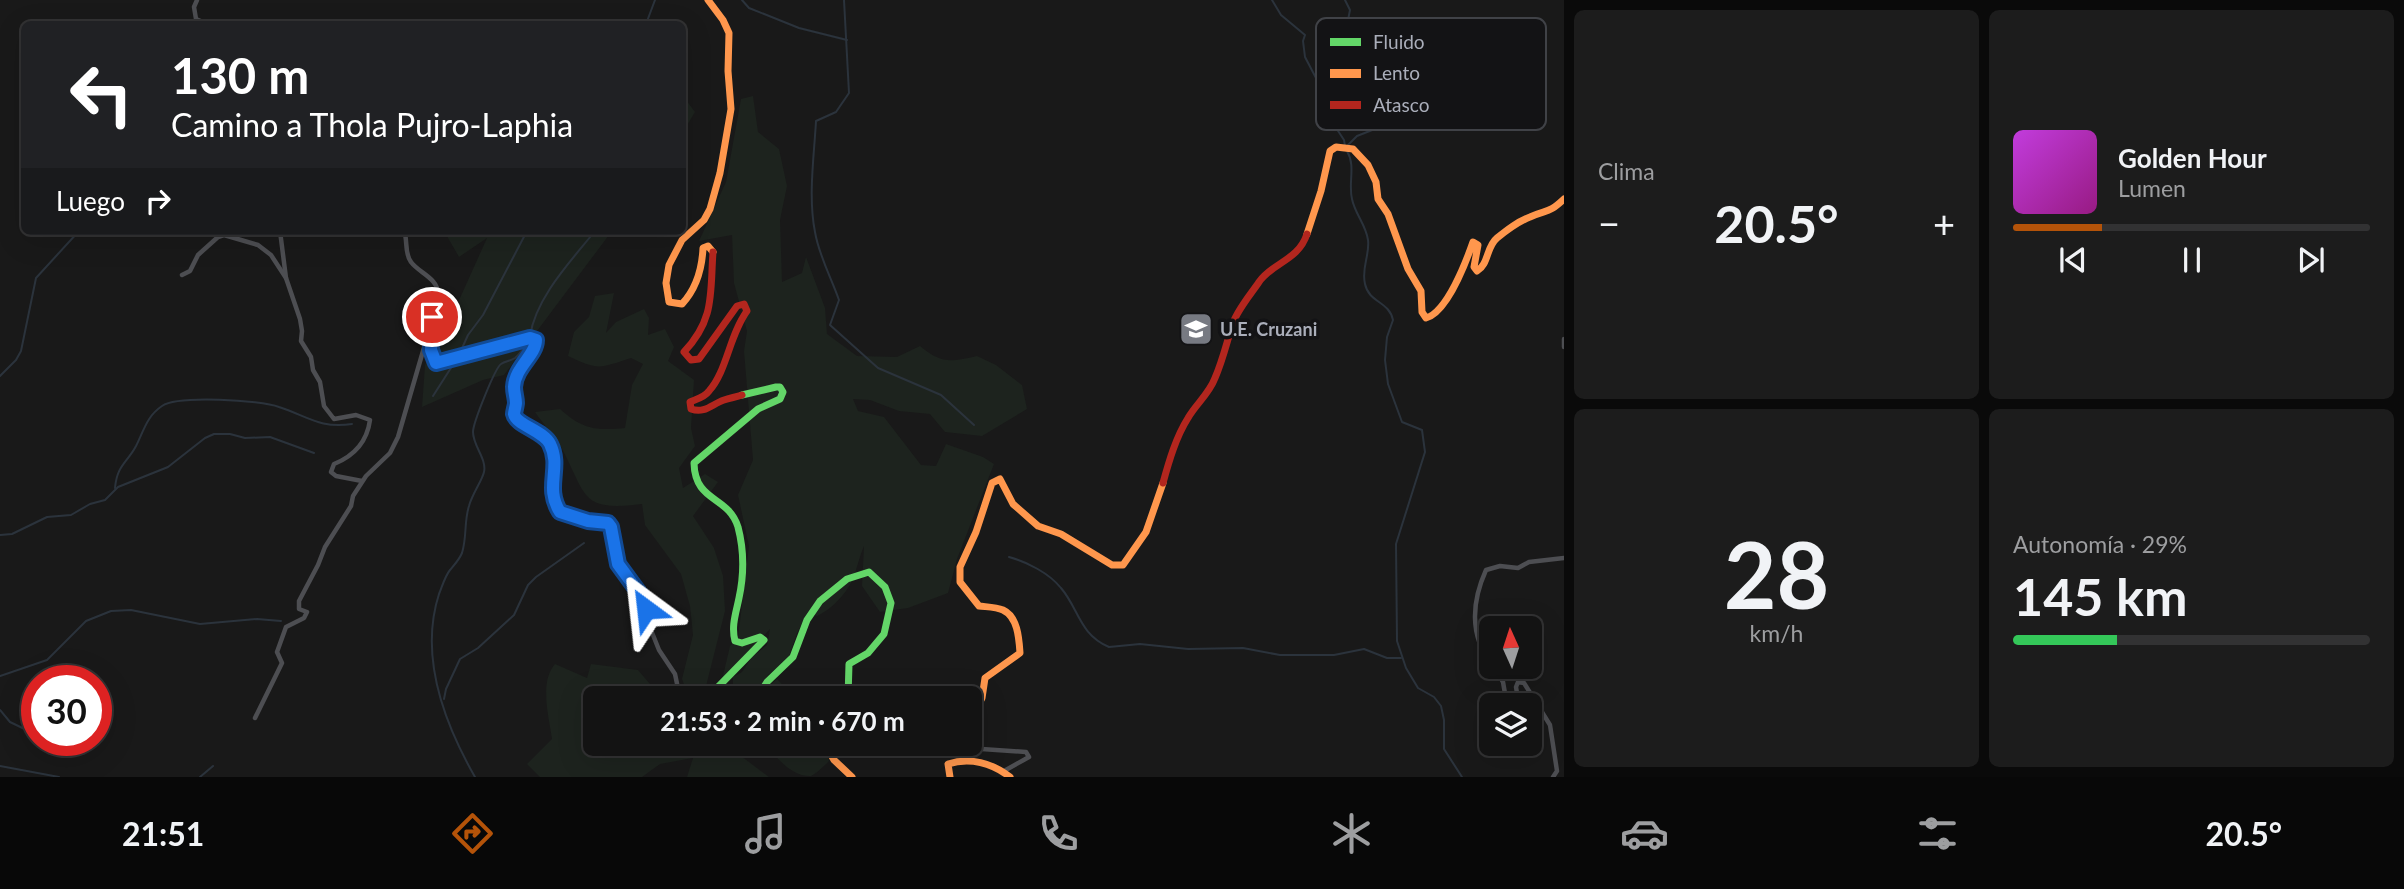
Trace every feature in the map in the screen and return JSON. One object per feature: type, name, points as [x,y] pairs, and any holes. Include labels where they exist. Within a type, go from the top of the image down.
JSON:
[{"type":"main road","points":[[708,0],[729,32],[731,44],[728,73],[733,96],[715,195],[709,213],[677,247],[669,263],[665,279],[668,302],[682,304],[689,298],[698,274],[703,248],[708,246],[713,251],[712,303],[698,338],[684,352],[687,357],[691,360],[699,359],[737,306],[744,304],[747,311],[735,326],[714,383],[707,394],[690,402],[691,409],[708,409],[723,400],[776,387],[780,387],[783,393],[780,398],[758,409],[694,463],[694,477],[700,489],[732,513],[740,533],[743,553],[740,592],[733,626],[734,641],[742,643],[760,637],[764,640],[719,686]]},
{"type":"main road","points":[[982,698],[985,678],[1020,653],[1019,634],[1009,613],[1003,609],[979,606],[960,582],[960,567],[976,532],[992,483],[1000,479],[1013,503],[1038,526],[1061,534],[1112,565],[1123,565],[1146,532],[1171,455],[1188,418],[1215,379],[1234,320],[1262,278],[1291,258],[1304,243],[1321,191],[1330,151],[1336,148],[1353,149],[1368,165],[1376,182],[1378,199],[1388,214],[1408,269],[1421,291],[1422,312],[1426,318],[1433,316],[1441,301],[1449,295],[1464,267],[1473,242],[1478,245],[1474,267],[1477,271],[1482,268],[1492,242],[1510,227],[1531,216],[1551,211],[1564,199]]},
{"type":"main road","points":[[765,686],[791,660],[818,601],[840,584],[856,575],[869,572],[885,587],[891,603],[884,634],[868,653],[849,664],[848,686]]},
{"type":"main road","points":[[832,756],[852,777]]},
{"type":"main road","points":[[950,777],[948,764],[960,759],[978,761],[1007,774]]},
{"type":"street","points":[[197,0],[194,7],[196,19],[201,21]]},
{"type":"street","points":[[182,275],[190,271],[198,255],[224,235],[258,245],[271,255],[286,278],[300,318],[301,341],[311,357],[313,370],[320,382],[324,406],[334,419],[356,415],[370,420],[365,438],[356,451],[334,464],[331,472],[336,476],[363,481]]},
{"type":"street","points":[[281,235],[286,278]]},
{"type":"street","points":[[255,718],[282,663],[277,652],[286,627],[304,618],[307,612],[299,609],[299,601],[325,547],[345,519],[353,496],[363,481],[390,453],[398,437],[439,295],[434,282],[411,262],[405,235]]},
{"type":"street","points":[[432,320],[431,350],[436,363],[530,338],[536,340],[514,384],[514,413],[517,420],[550,442],[556,459],[552,479],[553,498],[560,512],[588,521],[608,523],[611,527],[618,564],[645,601],[649,625],[659,650],[676,674],[678,686]]},
{"type":"street","points":[[1564,339],[1564,347]]},
{"type":"street","points":[[1479,642],[1474,607],[1486,570],[1500,566],[1518,568],[1529,562],[1564,558]]},
{"type":"street","points":[[1517,693],[1518,682],[1524,684],[1530,693]]},
{"type":"street","points":[[1542,712],[1550,725],[1557,771],[1553,777]]},
{"type":"street","points":[[982,749],[1026,752],[1029,758],[1007,774]]},
{"type":"shaded area","points":[[753,96],[758,132],[779,149],[787,186],[780,220],[782,282],[802,273],[806,257],[825,308],[827,334],[857,356],[897,357],[920,346],[941,359],[960,360],[977,356],[996,365],[1022,385],[1027,409],[982,436],[945,432],[930,414],[899,411],[870,400],[853,399],[858,411],[884,417],[921,465],[936,466],[946,444],[983,457],[994,464],[957,559],[948,593],[908,608],[880,612],[862,586],[864,546],[847,590],[823,613],[817,616],[808,612],[788,659],[768,675],[761,686],[733,686],[733,677],[742,672],[752,657],[767,645],[770,629],[722,680],[730,646],[738,638],[749,546],[738,495],[753,460],[744,351],[747,331],[734,283],[732,235],[699,241],[726,182],[741,99]]},
{"type":"shaded area","points":[[686,100],[695,112],[686,127]]},
{"type":"shaded area","points":[[446,235],[609,235],[504,375],[483,380],[422,407],[425,365],[487,238],[459,257]]},
{"type":"shaded area","points":[[614,293],[606,333],[616,322],[644,309],[649,318],[648,335],[665,329],[674,347],[668,361],[694,380],[691,428],[695,446],[679,468],[683,488],[705,474],[718,482],[693,516],[714,548],[723,576],[725,611],[706,686],[685,686],[682,679],[693,635],[690,606],[681,574],[645,525],[642,504],[606,505],[588,496],[581,488],[561,447],[535,412],[560,409],[583,425],[606,429],[625,428],[632,385],[643,364],[631,358],[606,366],[593,366],[568,356],[574,332],[589,317],[595,296]]},
{"type":"shaded area","points":[[555,664],[587,678],[591,664],[638,670],[652,686],[583,686],[583,756],[741,756],[769,777],[687,777],[693,758],[660,764],[642,777],[540,777],[527,764],[552,739],[546,690],[550,671]]},
{"type":"shaded area","points":[[777,679],[784,686],[769,686]]},
{"type":"shaded area","points":[[776,756],[828,756],[829,761],[811,776],[796,773]]},
{"type":"waterway","points":[[647,21],[655,0]]},
{"type":"waterway","points":[[742,0],[749,8],[799,28],[847,40]]},
{"type":"waterway","points":[[844,0],[849,93],[836,112],[816,121],[812,177],[813,219],[817,241],[839,300],[830,325],[878,368],[941,395],[974,425]]},
{"type":"waterway","points":[[1272,0],[1281,15],[1305,35],[1305,57],[1316,78]]},
{"type":"waterway","points":[[1345,0],[1350,10],[1348,18]]},
{"type":"waterway","points":[[1337,130],[1345,146]]},
{"type":"waterway","points":[[1348,145],[1357,136],[1372,130]]},
{"type":"waterway","points":[[1347,151],[1351,163],[1352,199],[1368,240],[1365,284],[1371,295],[1388,309],[1393,320],[1387,337],[1385,360],[1388,384],[1402,422],[1422,430],[1425,452],[1396,544],[1397,641],[1406,668],[1418,688],[1434,697],[1441,706],[1444,749],[1462,777]]},
{"type":"waterway","points":[[0,376],[21,351],[36,278],[75,235]]},
{"type":"waterway","points":[[459,355],[525,235]]},
{"type":"waterway","points":[[530,336],[539,307],[565,267],[592,235]]},
{"type":"waterway","points":[[475,777],[453,734],[438,688],[433,665],[434,617],[445,578],[462,553],[466,517],[484,472],[484,462],[473,432],[477,418],[498,368],[515,358],[528,341]]},
{"type":"waterway","points":[[433,396],[456,360]]},
{"type":"waterway","points":[[115,488],[120,469],[136,446],[149,419],[162,406],[171,403],[201,400],[255,402],[279,407],[322,423],[352,424]]},
{"type":"waterway","points":[[0,535],[12,534],[47,517],[71,515],[90,504],[105,500],[118,487],[168,467],[214,434],[245,438],[270,437],[314,453]]},
{"type":"waterway","points":[[444,699],[460,659],[478,648],[514,615],[528,585],[536,577],[584,543]]},
{"type":"waterway","points":[[1009,557],[1037,569],[1056,583],[1067,596],[1085,628],[1099,642],[1109,647],[1140,644],[1188,649],[1243,648],[1280,655],[1334,655],[1364,649],[1387,658],[1401,658]]},
{"type":"waterway","points":[[0,676],[47,660],[86,621],[111,611],[131,610],[200,624],[257,619],[281,621]]},
{"type":"waterway","points":[[0,710],[10,722],[21,727]]},
{"type":"waterway","points":[[0,766],[59,777]]},
{"type":"waterway","points":[[200,777],[213,766]]},
{"type":"traffic: fast","points":[[719,686],[764,640],[760,637],[742,643],[735,641],[734,625],[742,571],[738,527],[727,509],[700,485],[694,463],[758,409],[780,399],[783,392],[780,387],[776,387],[742,395]]},
{"type":"traffic: fast","points":[[764,686],[793,657],[807,620],[820,601],[847,579],[869,572],[885,587],[891,603],[884,634],[868,653],[849,664],[848,686]]},
{"type":"traffic: slow","points":[[708,0],[729,33],[731,109],[720,173],[710,209],[704,220],[682,240],[669,265],[666,283],[669,302],[682,304],[697,278],[703,248],[708,246],[713,252]]},
{"type":"traffic: slow","points":[[1307,234],[1330,151],[1336,147],[1353,149],[1368,165],[1376,182],[1378,199],[1388,214],[1408,269],[1421,291],[1422,312],[1426,318],[1434,314],[1448,297],[1473,242],[1478,245],[1474,267],[1477,271],[1484,264],[1497,238],[1516,224],[1551,209],[1564,199]]},
{"type":"traffic: slow","points":[[982,698],[985,678],[1020,653],[1017,629],[1008,613],[979,606],[960,582],[960,567],[976,532],[992,483],[1000,479],[1013,504],[1038,526],[1061,534],[1112,565],[1123,565],[1146,532],[1163,483]]},
{"type":"traffic: slow","points":[[832,756],[852,777]]},
{"type":"traffic: slow","points":[[950,777],[948,764],[964,761],[988,765],[1010,777]]},
{"type":"traffic: jam","points":[[1163,483],[1180,433],[1215,378],[1238,312],[1265,275],[1292,256],[1307,234]]},
{"type":"traffic: jam","points":[[713,252],[711,293],[706,317],[684,352],[691,360],[699,359],[737,306],[744,304],[747,311],[715,383],[705,395],[690,402],[691,409],[704,409],[742,395]]},
{"type":"place","name":"U.E. Cruzani","points":[[1196,329]]},
{"type":"route","points":[[432,317],[431,350],[436,363],[530,338],[536,340],[532,352],[520,366],[514,384],[514,413],[517,420],[550,442],[556,459],[552,479],[553,498],[560,512],[588,521],[608,523],[618,564],[645,601],[646,609]]}]
